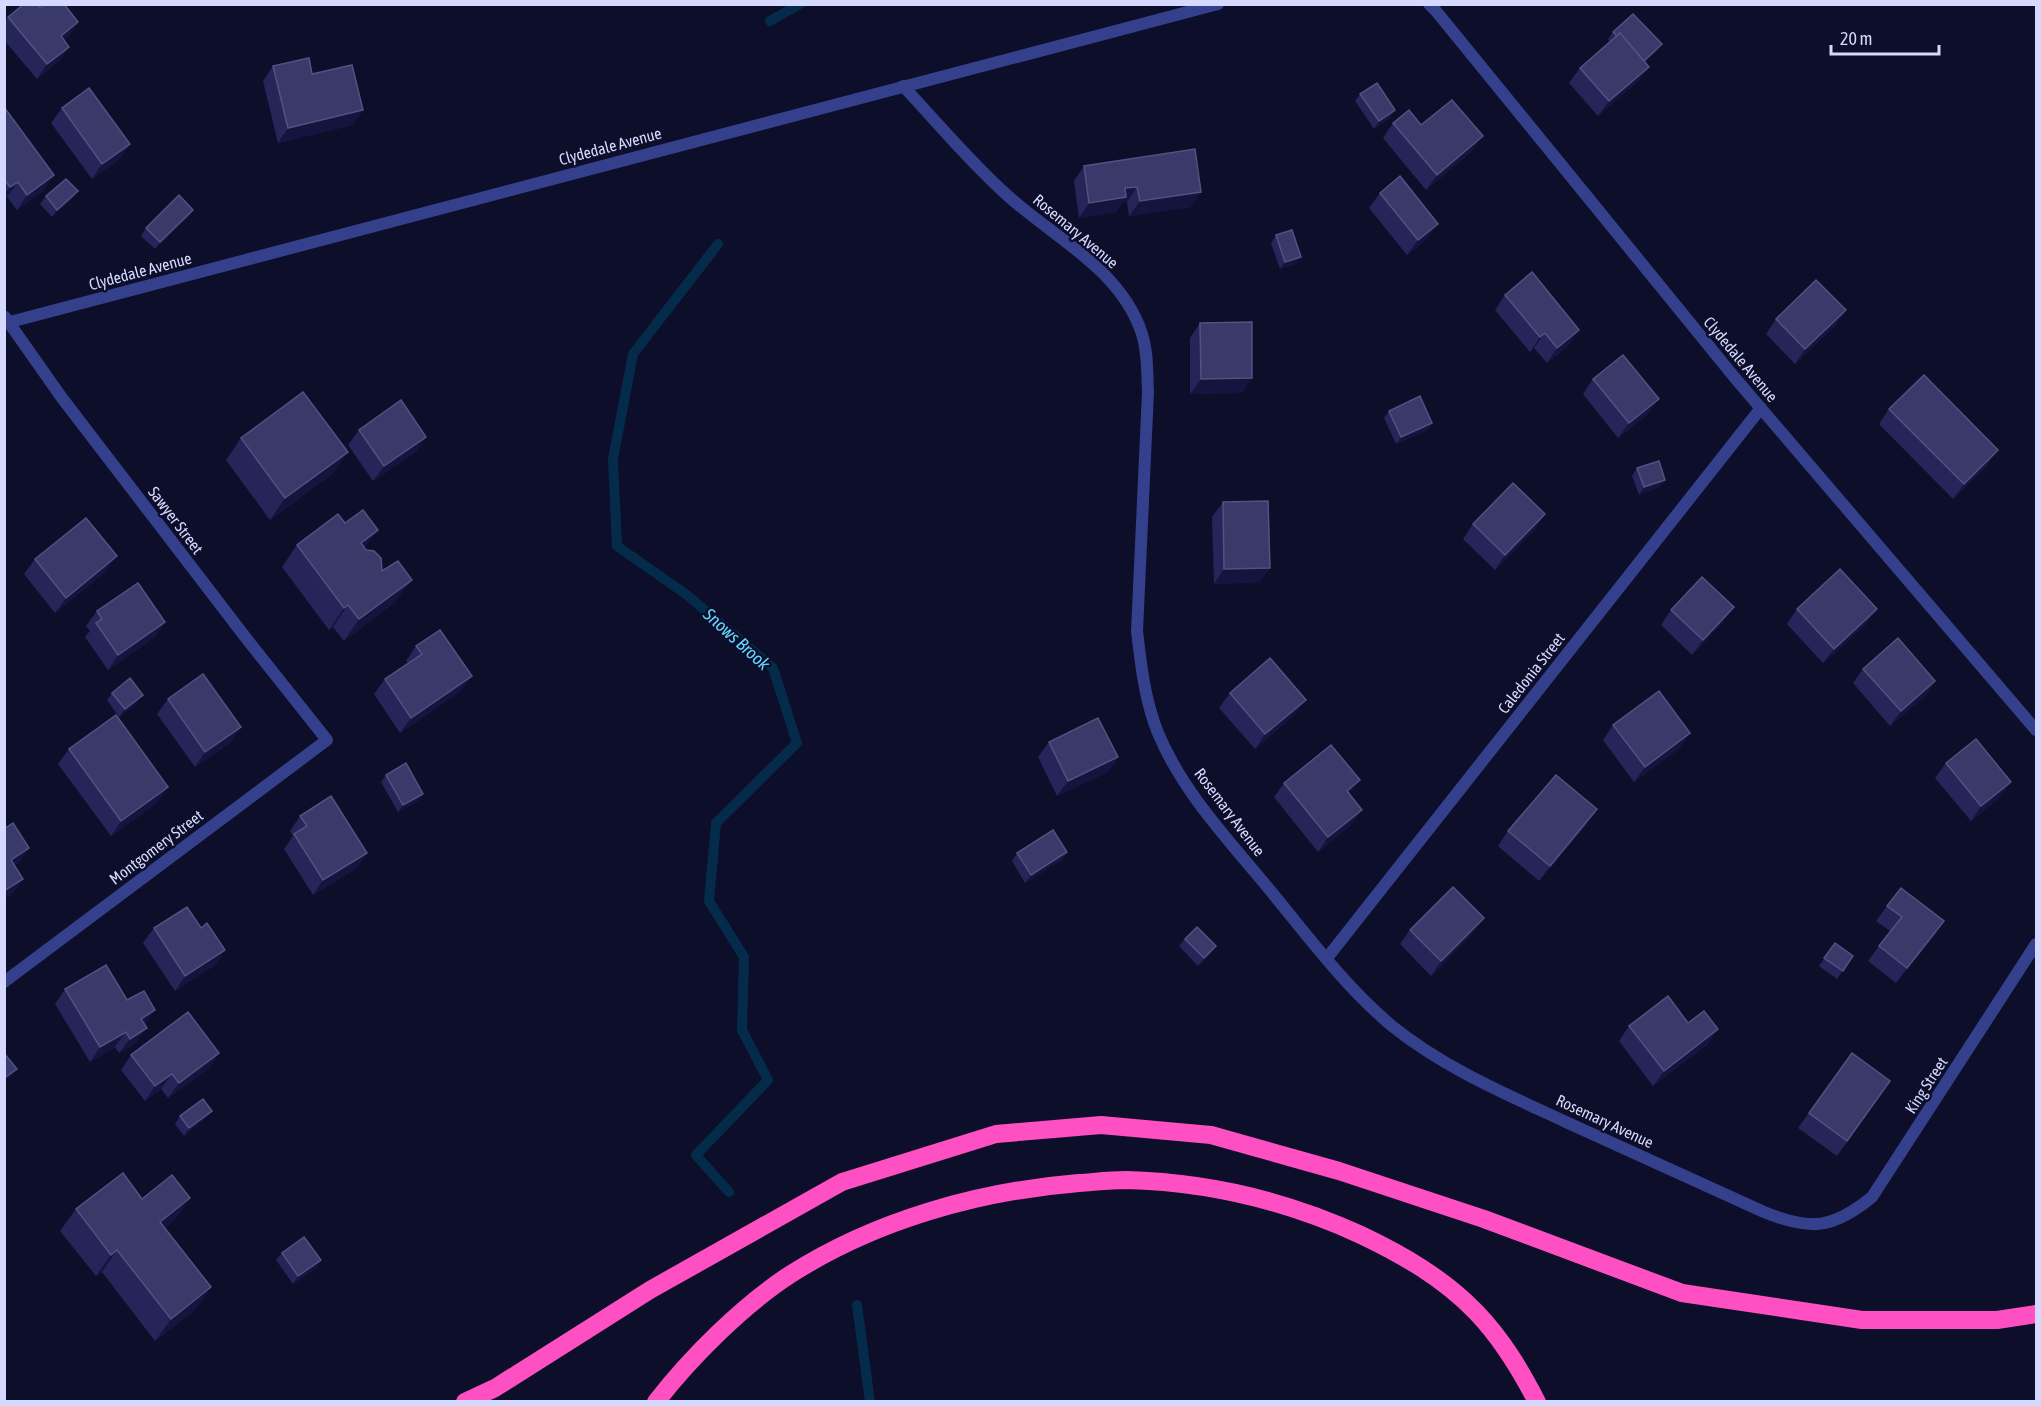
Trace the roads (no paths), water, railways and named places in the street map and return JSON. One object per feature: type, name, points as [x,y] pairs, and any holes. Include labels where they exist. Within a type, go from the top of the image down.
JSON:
[{"type":"highway","points":[[465,1401],[495,1388],[650,1290],[842,1182],[996,1134],[1101,1125],[1211,1135],[1339,1171],[1484,1219],[1682,1293],[1862,1320],[1997,1320],[2037,1314]]},
{"type":"highway","points":[[656,1401],[716,1335],[748,1307],[790,1275],[842,1246],[898,1222],[955,1203],[1010,1191],[1124,1180],[1224,1191],[1267,1201],[1334,1223],[1412,1261],[1443,1282],[1476,1312],[1503,1343],[1522,1371],[1537,1401]]},
{"type":"street","name":"Clydedale Avenue","points":[[7,319],[1218,4]]},
{"type":"street","name":"Clydedale Avenue","points":[[1429,4],[1761,408],[2036,729]]},
{"type":"street","name":"Rosemary Avenue","points":[[903,86],[1006,195],[1100,270],[1118,289],[1141,333],[1146,355],[1148,392],[1137,631],[1142,670],[1158,733],[1190,790],[1211,820],[1349,985],[1394,1027],[1420,1046],[1467,1076],[1764,1212],[1794,1223],[1824,1225]]},
{"type":"street","name":"Sawyer Street","points":[[7,319],[62,398],[327,740]]},
{"type":"street","name":"Caledonia Street","points":[[1327,958],[1761,408]]},
{"type":"street","name":"Montgomery Street","points":[[4,982],[327,740]]},
{"type":"street","name":"King Street","points":[[1824,1225],[1855,1211],[1872,1197],[2037,944]]},
{"type":"waterway","name":"Snows Brook","points":[[770,21],[800,4]]},
{"type":"waterway","name":"Snows Brook","points":[[718,244],[633,354],[613,459],[617,546],[687,595],[773,668],[797,743],[716,823],[709,901],[744,957],[742,1030],[768,1080],[696,1155],[729,1192]]},
{"type":"waterway","name":"Snows Brook","points":[[857,1305],[870,1402]]}]
